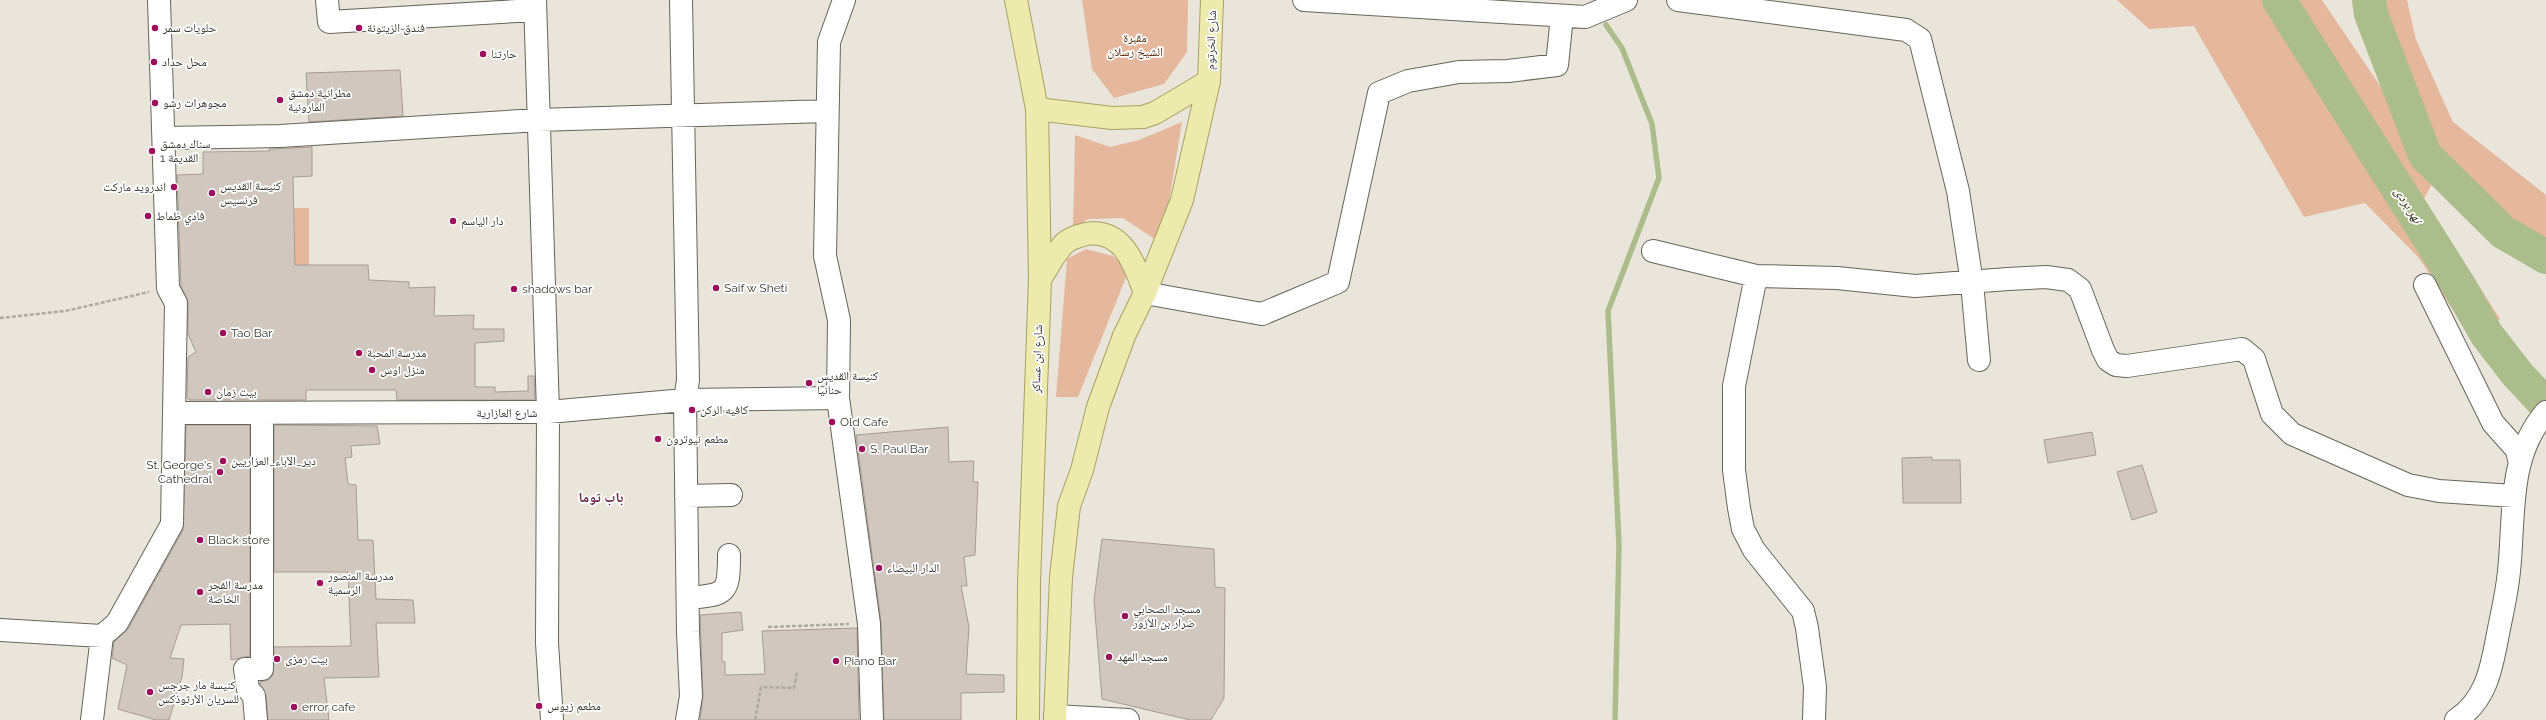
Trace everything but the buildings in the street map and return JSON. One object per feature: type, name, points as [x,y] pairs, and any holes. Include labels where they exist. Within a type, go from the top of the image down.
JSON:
[{"type":"main road","name":"شارع ابن عساكر","points":[[1016,0],[1037,109],[1040,279],[1029,583],[1028,720]]},
{"type":"main road","name":"شارع الخرتوم","points":[[1209,81],[1212,0]]},
{"type":"main road","points":[[1037,109],[1112,118],[1144,117],[1162,110],[1209,81]]},
{"type":"main road","points":[[1055,718],[1061,577],[1069,506],[1082,470],[1098,407],[1124,336],[1144,293],[1182,200],[1209,81]]},
{"type":"main road","points":[[1040,279],[1062,245],[1080,235],[1100,235],[1114,240],[1126,250],[1132,258],[1144,293]]},
{"type":"street","points":[[92,720],[102,636],[117,623],[172,524],[176,303],[168,288],[165,138],[159,0]]},
{"type":"street","points":[[327,0],[329,22],[535,5],[548,412],[547,643],[552,720]]},
{"type":"street","points":[[681,0],[688,380],[685,400],[686,496],[691,696],[687,720]]},
{"type":"street","points":[[844,0],[829,42],[826,111],[825,256],[839,320],[838,398],[869,624],[872,720]]},
{"type":"street","points":[[1304,0],[1585,17],[1626,0]]},
{"type":"street","points":[[1678,0],[1906,30],[1914,34],[1923,47],[1958,191],[1972,283],[1979,360]]},
{"type":"street","points":[[1144,293],[1262,314],[1338,282],[1379,93],[1408,81],[1459,72],[1508,71],[1557,65],[1562,16]]},
{"type":"street","points":[[165,138],[280,136],[538,120],[826,111]]},
{"type":"street","points":[[1653,251],[1756,276],[1837,278],[1915,286],[2046,277],[2068,280],[2080,289],[2103,350],[2108,360],[2116,365],[2127,366],[2242,349],[2254,359],[2272,414],[2292,434],[2408,485],[2439,491],[2514,496]]},
{"type":"street","points":[[1756,276],[1734,386],[1734,470],[1743,529],[1754,550],[1803,611],[1807,628],[1815,687],[1814,720]]},
{"type":"street","points":[[2425,285],[2493,423],[2516,450],[2523,451]]},
{"type":"street","name":"شارع العازارية","points":[[174,413],[262,414],[548,412],[685,400],[838,398]]},
{"type":"street","points":[[2456,720],[2481,696],[2490,675],[2509,572],[2514,496],[2523,451],[2546,412]]},
{"type":"street","points":[[256,720],[254,696],[248,689],[245,669],[262,669],[262,414]]},
{"type":"street","points":[[686,496],[731,495]]},
{"type":"street","points":[[688,598],[712,597],[721,592],[729,582],[729,555]]},
{"type":"street","points":[[0,630],[102,636]]},
{"type":"street","points":[[1055,718],[1128,720]]},
{"type":"path","points":[[0,318],[65,311],[168,288]]},
{"type":"path","points":[[768,627],[869,624]]},
{"type":"path","points":[[755,720],[761,687],[794,688],[797,673]]},
{"type":"green space","name":"مقبرة الشيخ رسلان","points":[[1082,0],[1188,0],[1187,52],[1164,84],[1114,98],[1092,69]]},
{"type":"green space","points":[[2117,0],[2322,0],[2387,96],[2355,0],[2407,0],[2416,40],[2453,122],[2546,195],[2546,243],[2522,231],[2444,162],[2424,199],[2500,319],[2473,341],[2419,258],[2365,203],[2304,217],[2194,26],[2149,29]]},
{"type":"green space","points":[[1182,122],[1162,244],[1123,218],[1088,219],[1073,229],[1075,135],[1110,147],[1139,140]]},
{"type":"green space","points":[[294,208],[309,208],[309,274],[285,280],[284,248],[295,247]]},
{"type":"green space","points":[[1086,249],[1113,256],[1129,270],[1078,397],[1056,397],[1067,259]]},
{"type":"waterway","name":"نهر بردى","points":[[2279,0],[2458,284],[2487,335],[2518,375],[2546,405]]},
{"type":"waterway","name":"نهر بردى","points":[[2369,0],[2371,14],[2425,155],[2503,232],[2546,257]]},
{"type":"waterway","points":[[1606,25],[1622,48],[1652,124],[1659,178],[1608,311],[1619,545],[1615,720]]},
{"type":"place","name":"حلويات سمر","points":[[155,28]]},
{"type":"place","name":"فندق الزيتونة","points":[[359,28]]},
{"type":"place","name":"حارتنا","points":[[483,54]]},
{"type":"place","name":"محل حداد","points":[[154,62]]},
{"type":"place","name":"مطرانية دمشق المارونية","points":[[280,100]]},
{"type":"place","name":"مجوهرات رشو","points":[[155,103]]},
{"type":"place","name":"سناك دمشق القديمة 1","points":[[152,151]]},
{"type":"place","name":"اندرويد ماركت","points":[[174,187]]},
{"type":"place","name":"كنيسة القديس فرنسيس","points":[[212,193]]},
{"type":"place","name":"فادي ظماط","points":[[148,216]]},
{"type":"place","name":"دار الياسم","points":[[453,221]]},
{"type":"place","name":"Saif w Sheti","points":[[716,288]]},
{"type":"place","name":"shadows bar","points":[[514,289]]},
{"type":"place","name":"Tao Bar","points":[[223,333]]},
{"type":"place","name":"مدرسة المحبة","points":[[359,353]]},
{"type":"place","name":"منزل اوس","points":[[372,370]]},
{"type":"place","name":"كنيسة القديس حنانيا","points":[[809,383]]},
{"type":"place","name":"بيت زمان","points":[[208,392]]},
{"type":"place","name":"كافيه الركن","points":[[692,410]]},
{"type":"place","name":"Old Cafe","points":[[832,422]]},
{"type":"place","name":"مطعم نيوترون","points":[[658,439]]},
{"type":"place","name":"S. Paul Bar","points":[[862,449]]},
{"type":"place","name":"دير_الآباء_العزاريين","points":[[223,461]]},
{"type":"place","name":"St. George's Cathedral","points":[[220,472]]},
{"type":"place","name":"Black store","points":[[200,540]]},
{"type":"place","name":"الدار البيضاء","points":[[879,568]]},
{"type":"place","name":"مدرسة المنصور الرسمية","points":[[320,583]]},
{"type":"place","name":"مدرسة الفجر الخاصة","points":[[200,592]]},
{"type":"place","name":"مسجد الصحابي ضرار بن الأزور","points":[[1125,616]]},
{"type":"place","name":"مسجد المهد","points":[[1109,657]]},
{"type":"place","name":"بيت رمزى","points":[[277,659]]},
{"type":"place","name":"Piano Bar","points":[[836,661]]},
{"type":"place","name":"كنيسة مار جرجس للسريان الأرثوذكس","points":[[150,692]]},
{"type":"place","name":"مطعم زيوس","points":[[539,706]]},
{"type":"place","name":"error cafe","points":[[294,707]]},
{"type":"district","name":"باب توما","points":[[601,497]]}]
